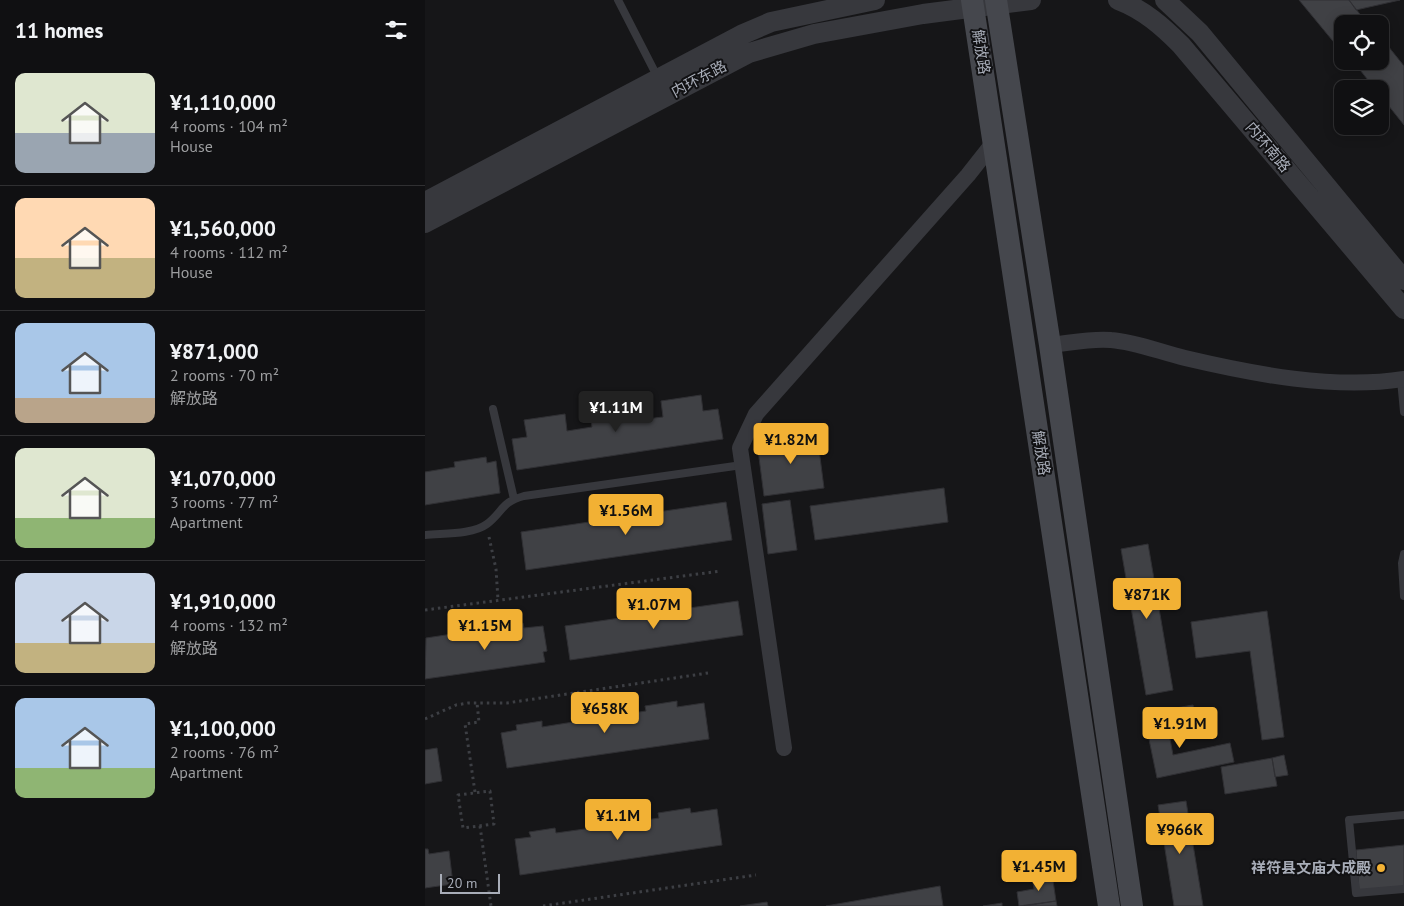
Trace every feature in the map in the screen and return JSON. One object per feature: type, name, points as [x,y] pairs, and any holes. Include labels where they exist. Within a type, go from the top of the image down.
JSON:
[{"type":"main road","name":"解放路","points":[[997,2],[1050,345],[1132,906]]},
{"type":"main road","name":"解放路","points":[[973,4],[1109,906]]},
{"type":"street","name":"内环东路","points":[[425,202],[741,35],[771,22],[875,0]]},
{"type":"street","points":[[997,2],[1031,0]]},
{"type":"street","name":"内环南路","points":[[1119,0],[1135,7],[1159,23],[1181,45],[1404,309]]},
{"type":"street","name":"内环南路","points":[[1165,0],[1200,33],[1404,280]]},
{"type":"street","name":"内环东路","points":[[425,223],[749,53],[814,34],[973,4],[997,2]]},
{"type":"street","points":[[784,748],[740,448],[756,414],[968,175],[994,142]]},
{"type":"street","points":[[1050,345],[1109,340],[1133,343],[1158,352],[1257,374],[1355,382],[1403,379]]},
{"type":"lane","points":[[619,0],[658,78]]},
{"type":"lane","points":[[1403,379],[1404,412]]},
{"type":"lane","points":[[493,409],[514,499]]},
{"type":"lane","points":[[425,535],[478,529],[485,525],[503,506],[514,499],[742,464]]},
{"type":"lane","points":[[1404,554],[1402,563],[1404,596]]},
{"type":"lane","points":[[1404,815],[1349,820],[1356,893],[1404,889]]},
{"type":"path","points":[[485,525],[494,560],[499,600]]},
{"type":"path","points":[[425,610],[721,570]]},
{"type":"path","points":[[425,719],[456,706],[477,703],[507,703],[708,673]]},
{"type":"path","points":[[475,792],[465,724],[479,722],[477,703]]},
{"type":"path","points":[[490,790],[494,824],[463,828],[458,795],[475,792],[490,790]]},
{"type":"path","points":[[480,826],[491,906]]},
{"type":"path","points":[[543,906],[575,904],[756,875]]},
{"type":"building","points":[[1299,0],[1349,0],[1361,15],[1334,15],[1334,42]]},
{"type":"building","points":[[1349,0],[1400,0],[1356,10]]},
{"type":"building","points":[[1389,47],[1404,66],[1404,125],[1389,106],[1389,80],[1368,80],[1360,70],[1389,70]]},
{"type":"building","points":[[701,395],[703,411],[718,409],[723,439],[517,470],[512,439],[527,437],[524,420],[565,414],[567,431],[592,427],[590,411],[636,404],[638,420],[663,417],[661,401]]},
{"type":"building","points":[[817,434],[824,488],[764,496],[757,442]]},
{"type":"building","points":[[486,457],[487,463],[496,461],[500,493],[425,505],[425,472],[455,467],[454,462]]},
{"type":"building","points":[[944,488],[948,522],[815,540],[810,506]]},
{"type":"building","points":[[790,500],[797,550],[768,554],[762,504]]},
{"type":"building","points":[[726,502],[732,540],[526,570],[521,532]]},
{"type":"building","points":[[1148,544],[1173,690],[1146,695],[1121,549]]},
{"type":"building","points":[[738,601],[743,635],[570,660],[565,626]]},
{"type":"building","points":[[1267,611],[1284,737],[1262,740],[1250,651],[1196,658],[1191,622]]},
{"type":"building","points":[[523,623],[524,628],[543,626],[547,651],[543,652],[545,662],[425,679],[426,638],[459,633],[460,638],[492,633],[492,628]]},
{"type":"building","points":[[677,701],[677,707],[704,703],[709,739],[507,768],[501,733],[517,730],[516,725],[542,721],[542,727],[586,720],[586,715],[612,712],[612,716],[646,711],[645,706]]},
{"type":"building","points":[[1193,705],[1197,727],[1175,732],[1170,709]]},
{"type":"building","points":[[1170,709],[1174,727],[1168,728],[1173,755],[1230,743],[1234,762],[1157,778],[1144,715]]},
{"type":"building","points":[[437,748],[442,781],[425,784],[425,750]]},
{"type":"building","points":[[1284,755],[1288,775],[1275,777],[1272,758]]},
{"type":"building","points":[[1272,758],[1277,786],[1225,794],[1221,767]]},
{"type":"building","points":[[1186,801],[1203,906],[1174,906],[1158,805]]},
{"type":"building","points":[[690,808],[691,813],[717,809],[722,845],[520,875],[515,839],[531,837],[529,832],[555,828],[556,833],[599,827],[599,822],[625,818],[626,823],[659,818],[658,813]]},
{"type":"building","name":"祥符县文庙大成殿","points":[[1404,845],[1404,886],[1359,890],[1356,850]]},
{"type":"building","points":[[425,849],[428,849],[429,854],[449,851],[453,884],[425,888]]},
{"type":"building","points":[[1052,874],[1056,901],[1019,906],[1017,892],[1034,889],[1032,877]]},
{"type":"building","points":[[940,886],[943,906],[826,906]]},
{"type":"building","points":[[1056,901],[1057,906],[1025,906]]},
{"type":"building","points":[[767,902],[768,906],[740,906]]},
{"type":"building","points":[[1002,903],[1002,906],[983,906]]},
{"type":"place","name":"祥符县文庙大成殿","points":[[1381,868]]}]
